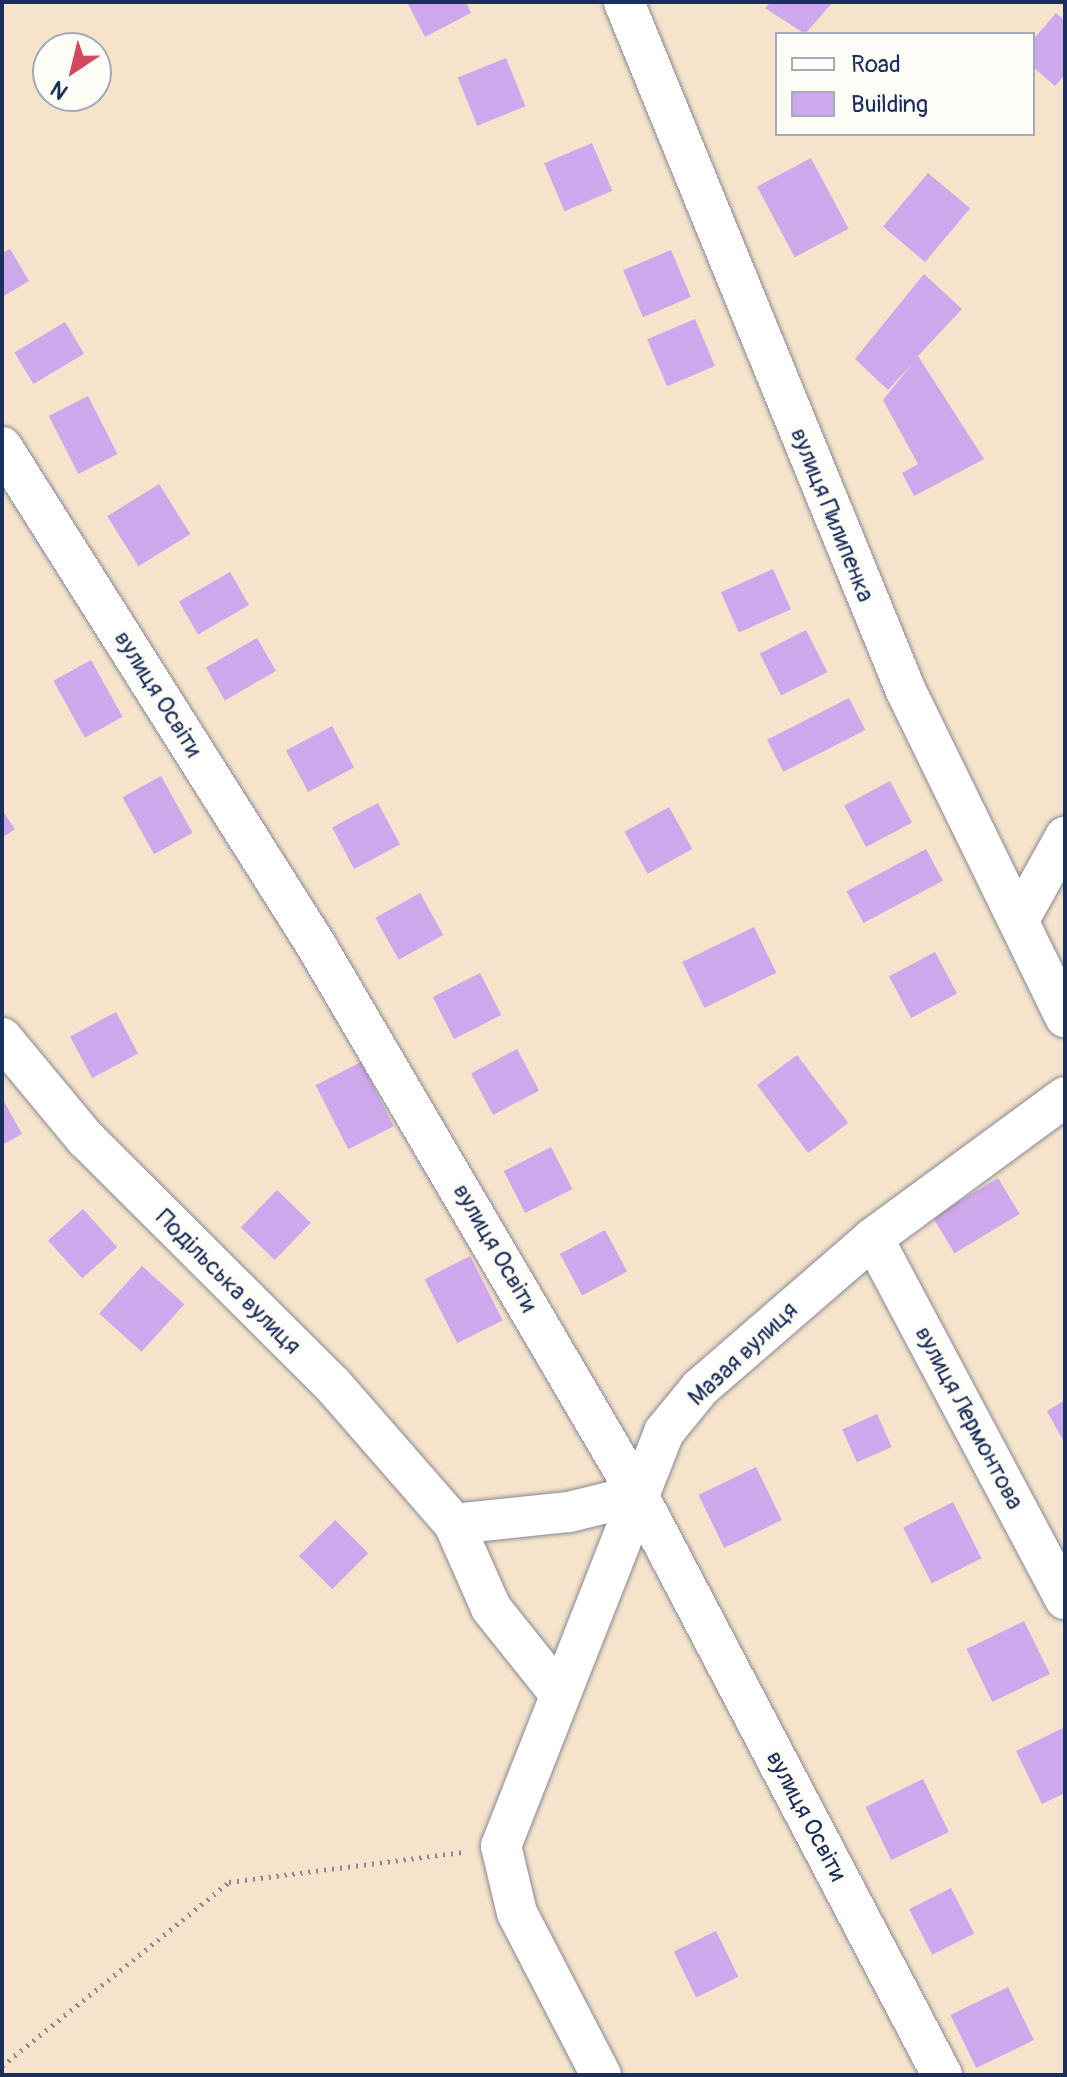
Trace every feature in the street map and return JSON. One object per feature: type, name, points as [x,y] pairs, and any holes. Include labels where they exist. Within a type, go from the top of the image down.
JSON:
[{"type":"street","name":"вулиця Пилипенка","points":[[624,2],[862,590],[1065,1017]]},
{"type":"street","name":"вулиця Освіти","points":[[2,447],[332,972],[638,1495],[942,2075]]},
{"type":"street","points":[[1020,918],[1065,837]]},
{"type":"street","name":"Подільська вулиця","points":[[2,1038],[86,1139],[332,1384],[454,1524],[491,1608],[558,1692]]},
{"type":"street","name":"Мазая вулиця","points":[[501,1846],[558,1692],[664,1432],[700,1388],[873,1238],[1065,1097]]},
{"type":"street","name":"вулиця Лермонтова","points":[[873,1238],[1065,1599]]},
{"type":"street","points":[[454,1524],[569,1512],[638,1495]]},
{"type":"street","points":[[501,1846],[517,1913],[601,2075]]},
{"type":"path","points":[[2,2066],[229,1882],[501,1846]]},
{"type":"building","points":[[407,2],[466,2],[471,13],[425,37]]},
{"type":"building","points":[[771,2],[833,2],[807,32],[802,32],[765,8]]},
{"type":"building","points":[[1056,13],[1065,21],[1065,75],[1055,86],[1035,69],[1035,38]]},
{"type":"building","points":[[506,58],[525,106],[477,126],[458,77]]},
{"type":"building","points":[[592,143],[612,191],[564,211],[544,163]]},
{"type":"building","points":[[811,158],[849,229],[795,257],[757,187]]},
{"type":"building","points":[[928,173],[970,208],[925,262],[883,227]]},
{"type":"building","points":[[10,249],[29,281],[2,297],[2,253]]},
{"type":"building","points":[[671,250],[691,297],[643,317],[623,270]]},
{"type":"building","points":[[924,274],[962,309],[918,356],[984,459],[914,496],[902,473],[918,464],[883,400],[912,364],[888,390],[855,359]]},
{"type":"building","points":[[695,319],[715,366],[667,386],[647,339]]},
{"type":"building","points":[[65,322],[84,354],[33,384],[14,352]]},
{"type":"building","points":[[88,396],[118,454],[78,474],[49,416]]},
{"type":"building","points":[[159,484],[190,534],[139,566],[107,516]]},
{"type":"building","points":[[773,569],[791,609],[739,632],[721,592]]},
{"type":"building","points":[[230,572],[249,605],[198,634],[179,602]]},
{"type":"building","points":[[806,630],[827,672],[781,695],[760,654]]},
{"type":"building","points":[[257,638],[276,671],[225,700],[206,668]]},
{"type":"building","points":[[91,660],[123,717],[85,738],[53,681]]},
{"type":"building","points":[[849,698],[865,730],[783,772],[767,740]]},
{"type":"building","points":[[332,726],[354,767],[308,792],[286,750]]},
{"type":"building","points":[[161,776],[193,833],[154,854],[123,797]]},
{"type":"building","points":[[890,781],[912,822],[866,847],[844,805]]},
{"type":"building","points":[[378,803],[400,844],[354,869],[332,827]]},
{"type":"building","points":[[669,807],[692,849],[648,874],[624,832]]},
{"type":"building","points":[[2,810],[15,829],[2,838]]},
{"type":"building","points":[[926,849],[943,881],[863,923],[847,891]]},
{"type":"building","points":[[420,893],[443,935],[399,960],[375,918]]},
{"type":"building","points":[[754,927],[776,973],[704,1008],[682,962]]},
{"type":"building","points":[[935,952],[957,993],[911,1018],[889,976]]},
{"type":"building","points":[[480,973],[501,1015],[454,1039],[433,997]]},
{"type":"building","points":[[116,1012],[138,1053],[92,1078],[70,1036]]},
{"type":"building","points":[[517,1049],[539,1090],[493,1115],[471,1073]]},
{"type":"building","points":[[797,1055],[848,1123],[808,1153],[757,1085]]},
{"type":"building","points":[[361,1062],[394,1126],[348,1149],[316,1085]]},
{"type":"building","points":[[2,1098],[22,1134],[2,1145]]},
{"type":"building","points":[[551,1147],[572,1189],[525,1213],[504,1171]]},
{"type":"building","points":[[998,1178],[1020,1214],[954,1253],[933,1217]]},
{"type":"building","points":[[277,1190],[311,1223],[275,1260],[241,1227]]},
{"type":"building","points":[[83,1209],[117,1247],[82,1278],[48,1240]]},
{"type":"building","points":[[605,1230],[627,1271],[582,1295],[560,1254]]},
{"type":"building","points":[[470,1256],[503,1320],[457,1343],[425,1279]]},
{"type":"building","points":[[142,1266],[184,1304],[142,1352],[99,1314]]},
{"type":"building","points":[[1065,1400],[1065,1444],[1047,1411]]},
{"type":"building","points":[[877,1414],[892,1447],[857,1462],[842,1429]]},
{"type":"building","points":[[756,1467],[782,1520],[724,1548],[698,1495]]},
{"type":"building","points":[[953,1502],[982,1558],[932,1584],[903,1527]]},
{"type":"building","points":[[335,1520],[368,1553],[332,1589],[299,1556]]},
{"type":"building","points":[[1024,1621],[1050,1674],[992,1702],[966,1649]]},
{"type":"building","points":[[1065,1727],[1065,1793],[1042,1804],[1016,1751]]},
{"type":"building","points":[[923,1779],[949,1832],[891,1860],[865,1807]]},
{"type":"building","points":[[951,1888],[974,1933],[932,1955],[909,1909]]},
{"type":"building","points":[[716,1931],[738,1977],[696,1997],[674,1952]]},
{"type":"building","points":[[1008,1987],[1034,2040],[976,2068],[950,2015]]}]
